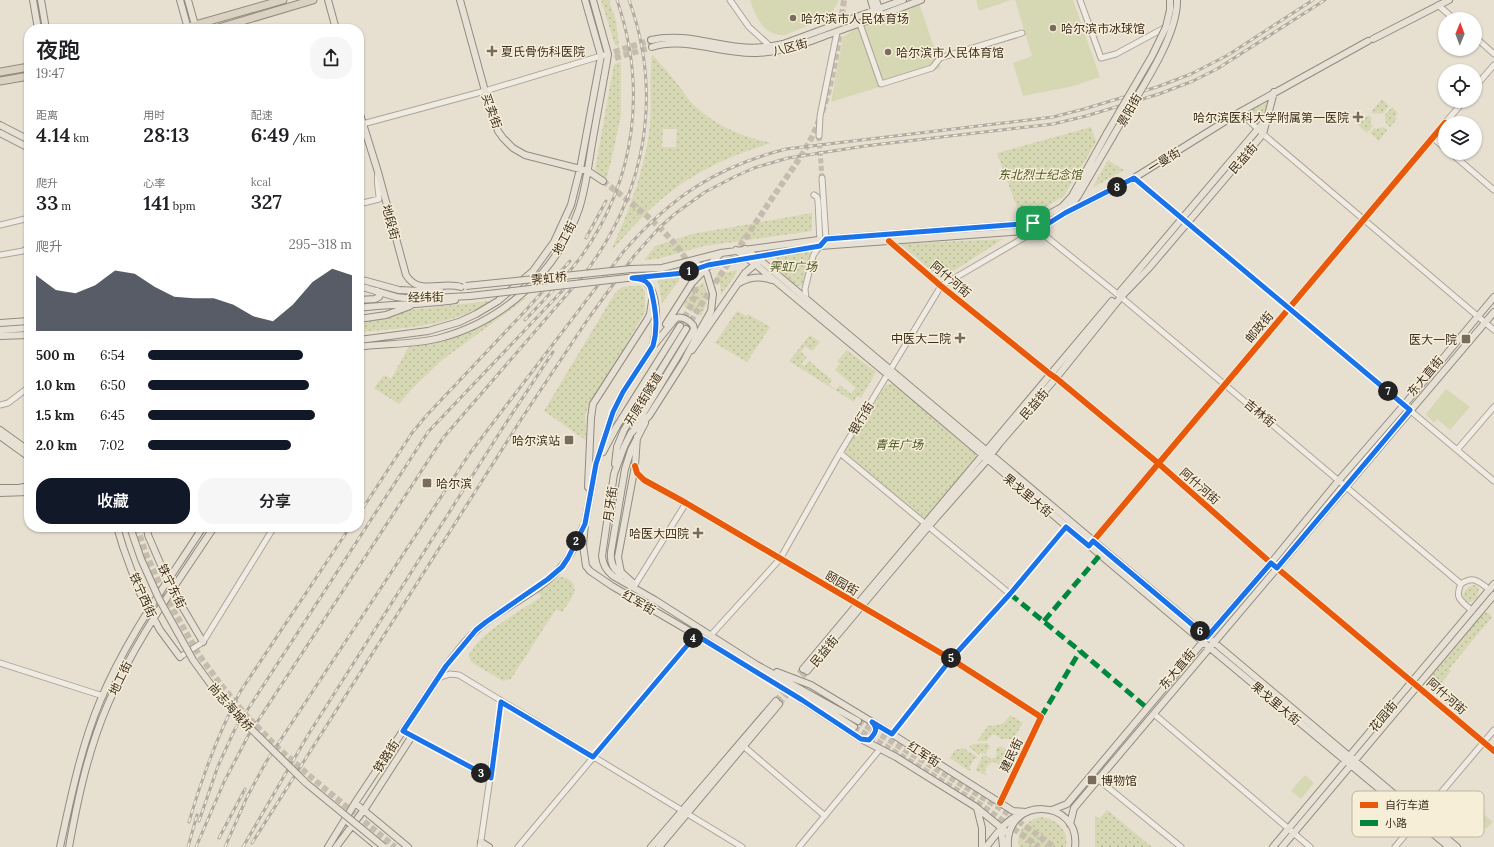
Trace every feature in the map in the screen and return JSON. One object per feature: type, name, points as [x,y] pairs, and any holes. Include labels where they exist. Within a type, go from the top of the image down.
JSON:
[{"type":"highway","points":[[203,24],[283,0]]},
{"type":"highway","points":[[232,24],[313,0]]},
{"type":"highway","points":[[0,72],[24,68]]},
{"type":"highway","points":[[0,81],[24,77]]},
{"type":"main road","points":[[33,0],[37,24]]},
{"type":"main road","points":[[41,0],[45,24]]},
{"type":"main road","points":[[180,0],[189,24]]},
{"type":"main road","points":[[188,0],[190,24]]},
{"type":"main road","points":[[328,0],[335,24]]},
{"type":"main road","name":"买卖街","points":[[460,0],[485,91],[498,131],[503,138],[513,148],[532,157],[588,171],[603,181]]},
{"type":"main road","name":"地工街","points":[[364,339],[416,333],[444,327],[476,314],[498,301],[533,271],[554,242],[570,205],[580,169],[601,56],[585,0]]},
{"type":"main road","name":"地工街","points":[[364,347],[411,343],[446,336],[476,325],[499,312],[517,298],[546,269],[570,230],[581,201],[588,171],[607,61],[613,54],[593,0]]},
{"type":"main road","points":[[871,0],[878,13]]},
{"type":"main road","points":[[876,0],[878,13]]},
{"type":"main road","name":"八区街","points":[[903,0],[878,13],[860,24],[780,51],[769,53],[740,53],[678,43],[651,43],[676,37],[740,47],[771,47],[784,44],[878,13],[921,0]]},
{"type":"main road","name":"景阳街","points":[[1072,196],[1152,56],[1166,28],[1170,10],[1170,0]]},
{"type":"main road","name":"景阳街","points":[[1065,213],[1078,196],[1152,69],[1170,34],[1175,19],[1177,0]]},
{"type":"main road","name":"一曼街","points":[[705,267],[746,258],[757,260],[779,252],[822,241],[889,241],[1038,230],[1065,213],[1134,178],[1273,93],[1370,40],[1449,0]]},
{"type":"main road","points":[[601,56],[607,61]]},
{"type":"main road","name":"民益街","points":[[1185,221],[1263,123],[1273,93]]},
{"type":"main road","name":"民益街","points":[[987,455],[1050,374],[1263,134],[1273,93]]},
{"type":"main road","points":[[0,125],[24,137]]},
{"type":"main road","points":[[0,133],[24,145]]},
{"type":"main road","name":"地段街","points":[[364,133],[378,172],[406,275],[419,287],[454,285],[463,287]]},
{"type":"main road","name":"一曼街","points":[[682,263],[736,250],[1033,223],[1062,207],[1072,196]]},
{"type":"main road","name":"果戈里大街","points":[[745,249],[806,299],[888,372]]},
{"type":"main road","points":[[736,250],[746,258]]},
{"type":"main road","name":"月牙街","points":[[605,581],[590,571],[586,566],[583,545],[589,497],[596,464],[613,412],[623,392],[653,346],[687,289],[705,267],[721,253]]},
{"type":"main road","name":"果戈里大街","points":[[757,260],[775,281],[888,372],[1386,791]]},
{"type":"main road","name":"月牙街","points":[[635,586],[614,569],[611,557],[625,469],[631,450],[649,416],[684,361],[702,338],[745,273],[757,260]]},
{"type":"main road","points":[[682,263],[692,263],[705,267]]},
{"type":"main road","name":"霁虹桥","points":[[463,287],[631,269],[662,268],[682,263]]},
{"type":"main road","name":"霁虹桥","points":[[470,296],[684,273],[705,267]]},
{"type":"main road","name":"月牙街","points":[[684,361],[712,308],[712,291],[705,267]]},
{"type":"main road","points":[[589,497],[588,482],[592,409],[597,398],[648,320],[651,308],[650,286],[646,281],[630,278]]},
{"type":"main road","points":[[738,284],[747,279],[756,278],[766,278],[775,281]]},
{"type":"main road","name":"经纬街","points":[[364,281],[399,290],[421,291],[463,287]]},
{"type":"main road","name":"经纬街","points":[[364,287],[396,297],[413,299],[470,296]]},
{"type":"main road","points":[[364,300],[375,299],[379,297],[380,295],[377,291]]},
{"type":"main road","name":"月牙街","points":[[651,292],[654,303],[657,329],[653,346]]},
{"type":"main road","points":[[364,307],[444,302],[470,296]]},
{"type":"main road","name":"民益街","points":[[805,670],[927,524],[1056,378],[1119,296]]},
{"type":"main road","name":"东大直街","points":[[1052,810],[1067,804],[1205,639],[1271,563],[1339,480],[1404,406],[1494,297]]},
{"type":"main road","points":[[364,318],[386,315],[415,305]]},
{"type":"main road","name":"东大直街","points":[[1070,824],[1074,808],[1494,312]]},
{"type":"main road","points":[[631,433],[692,333],[694,329],[693,325],[684,318],[676,318],[653,346]]},
{"type":"main road","points":[[0,323],[24,321]]},
{"type":"main road","points":[[596,464],[617,426],[680,326]]},
{"type":"main road","points":[[0,330],[24,328]]},
{"type":"main road","name":"开原街隧道","points":[[614,474],[618,447],[624,430],[686,329]]},
{"type":"main road","points":[[0,336],[24,335]]},
{"type":"main road","name":"月牙街","points":[[635,586],[613,576],[605,568],[603,560],[614,474],[631,433],[649,416]]},
{"type":"main road","points":[[0,430],[24,447]]},
{"type":"main road","points":[[0,436],[24,453]]},
{"type":"main road","points":[[627,579],[621,572],[618,557],[635,466],[637,437]]},
{"type":"main road","name":"果戈里大街","points":[[987,455],[1066,527],[1091,543]]},
{"type":"main road","points":[[0,488],[24,487]]},
{"type":"main road","points":[[0,493],[24,492]]},
{"type":"main road","name":"铁路街","points":[[328,847],[355,803],[446,666],[481,625],[541,585],[559,570],[568,558],[585,524]]},
{"type":"main road","name":"铁宁西街","points":[[118,532],[122,547],[139,591],[153,619],[180,657]]},
{"type":"main road","name":"尚志海城桥","points":[[132,532],[141,559],[159,599],[193,660],[214,690],[239,717],[306,783],[384,847]]},
{"type":"main road","name":"铁宁东街","points":[[148,532],[168,581],[203,642]]},
{"type":"main road","name":"地工街","points":[[60,847],[73,785],[102,696],[126,647],[200,532]]},
{"type":"main road","name":"地工街","points":[[69,847],[85,769],[107,705],[128,662],[153,619],[211,532]]},
{"type":"main road","name":"红军街","points":[[605,581],[802,700],[861,739],[976,807],[1009,834]]},
{"type":"main road","name":"花园街","points":[[1273,847],[1291,831],[1350,761],[1492,592],[1494,584]]},
{"type":"main road","name":"红军街","points":[[635,586],[711,636],[858,722]]},
{"type":"main road","name":"花园街","points":[[1415,683],[1472,611],[1492,592]]},
{"type":"main road","name":"红军街","points":[[757,664],[811,685],[892,734],[1013,811],[1027,812]]},
{"type":"main road","name":"红军街","points":[[755,671],[805,696],[854,727]]},
{"type":"main road","points":[[651,847],[684,813],[778,702]]},
{"type":"main road","points":[[861,739],[869,740],[874,733],[876,725],[872,722]]},
{"type":"main road","name":"铁路街","points":[[336,847],[351,825],[364,810],[412,736]]},
{"type":"main road","points":[[355,803],[408,847]]},
{"type":"main road","points":[[976,807],[982,828],[982,847]]},
{"type":"main road","points":[[986,847],[1011,818],[1039,809],[1052,810],[1061,814],[1070,824],[1075,833],[1075,847]]},
{"type":"main road","points":[[1008,847],[1009,834],[1016,821],[1027,812]]},
{"type":"main road","points":[[659,847],[684,813]]},
{"type":"main road","points":[[345,820],[378,847]]},
{"type":"main road","points":[[1001,828],[1003,847]]},
{"type":"main road","name":"花园街","points":[[1282,847],[1291,831]]},
{"type":"main road","name":"果戈里大街","points":[[1438,837],[1449,847]]},
{"type":"main road","name":"果戈里大街","points":[[1443,837],[1457,847]]},
{"type":"main road","points":[[481,845],[489,847]]},
{"type":"street","points":[[730,0],[749,27],[771,47]]},
{"type":"street","points":[[1080,0],[1101,58],[1116,54],[1166,28]]},
{"type":"street","points":[[1438,5],[1446,12]]},
{"type":"street","points":[[860,24],[881,84],[932,68],[940,58],[1022,33]]},
{"type":"street","points":[[820,136],[820,116],[837,32]]},
{"type":"street","points":[[1482,43],[1494,54]]},
{"type":"street","points":[[364,124],[485,91],[601,56],[613,54]]},
{"type":"street","points":[[1482,79],[1494,65]]},
{"type":"street","name":"邮政街","points":[[1451,116],[1458,108]]},
{"type":"street","points":[[1240,112],[1263,134],[1494,330]]},
{"type":"street","name":"邮政街","points":[[1091,543],[1438,132]]},
{"type":"street","points":[[1433,138],[1438,142]]},
{"type":"street","points":[[1459,160],[1494,190]]},
{"type":"street","points":[[364,203],[379,199],[376,181],[378,172]]},
{"type":"street","points":[[806,299],[805,289],[813,256],[822,241],[822,178]]},
{"type":"street","points":[[1134,178],[1494,481]]},
{"type":"street","points":[[814,195],[817,197],[818,201],[822,241]]},
{"type":"street","points":[[0,226],[24,219]]},
{"type":"street","name":"吉林街","points":[[1033,223],[1038,230],[1347,486],[1461,584]]},
{"type":"street","name":"银行街","points":[[711,636],[780,559],[840,453],[941,286],[1038,230]]},
{"type":"street","name":"阿什河街","points":[[889,241],[941,286],[1056,378],[1158,463],[1271,563],[1494,751]]},
{"type":"street","points":[[0,255],[24,251]]},
{"type":"street","points":[[0,405],[8,403],[24,391]]},
{"type":"street","points":[[1457,450],[1494,407]]},
{"type":"street","points":[[840,453],[1010,594]]},
{"type":"street","name":"颐园街","points":[[635,466],[637,473],[644,480],[686,503],[951,659],[1041,717]]},
{"type":"street","points":[[635,586],[686,503]]},
{"type":"street","points":[[892,734],[951,659],[1010,594],[1066,527]]},
{"type":"street","points":[[180,657],[203,642],[271,532]]},
{"type":"street","points":[[1472,611],[1460,600],[1458,595],[1461,584],[1466,580],[1478,581],[1492,592]]},
{"type":"street","points":[[518,847],[696,635]]},
{"type":"street","points":[[0,663],[102,696]]},
{"type":"street","points":[[438,678],[450,674],[456,674],[742,847]]},
{"type":"street","points":[[481,845],[501,702]]},
{"type":"street","points":[[1154,714],[1310,847]]},
{"type":"street","name":"建民街","points":[[1000,803],[1041,717]]},
{"type":"street","points":[[1443,791],[1494,730]]},
{"type":"street","points":[[403,731],[491,778]]},
{"type":"street","points":[[742,745],[825,816]]},
{"type":"street","points":[[799,847],[880,749]]},
{"type":"street","points":[[1099,780],[1181,847]]},
{"type":"street","points":[[1395,847],[1404,837]]},
{"type":"green space","points":[[601,0],[609,0],[616,21],[619,46],[615,45]]},
{"type":"green space","name":"哈尔滨市人民体育场","points":[[750,0],[839,0],[830,17],[785,35],[777,34],[766,29],[758,19]]},
{"type":"green space","points":[[976,0],[1011,0],[979,11]]},
{"type":"green space","name":"哈尔滨市冰球馆","points":[[1015,0],[1073,0],[1100,77],[1074,86],[1023,96],[1013,63],[1032,56]]},
{"type":"green space","name":"哈尔滨市人民体育馆","points":[[919,3],[941,68],[831,102],[843,37],[858,27]]},
{"type":"green space","points":[[652,54],[689,100],[708,117],[738,133],[771,143],[718,163],[681,184],[661,200],[631,228],[611,251],[630,205],[648,142],[651,108]],"holes":[[[663,129],[677,129],[676,147],[662,147]]]},
{"type":"green space","points":[[621,62],[621,115],[606,179],[595,170],[614,64]]},
{"type":"green space","points":[[1382,99],[1389,106],[1382,114],[1374,114],[1371,112]]},
{"type":"green space","points":[[1265,100],[1267,102],[1262,122],[1260,122],[1252,111],[1254,107]]},
{"type":"green space","points":[[1392,107],[1398,113],[1395,117],[1397,119],[1390,127],[1386,124],[1385,115]]},
{"type":"green space","points":[[1368,115],[1372,118],[1370,123],[1373,126],[1367,133],[1358,125]]},
{"type":"green space","name":"东北烈士纪念馆","points":[[1091,127],[1096,142],[1064,196],[1022,221],[997,153]]},
{"type":"green space","points":[[1383,127],[1387,130],[1379,141],[1370,133],[1374,128],[1377,129]]},
{"type":"green space","points":[[1108,160],[1124,170],[1092,188]]},
{"type":"green space","points":[[812,213],[812,231],[704,246],[657,259],[644,260],[655,246],[692,234]]},
{"type":"green space","points":[[1003,239],[941,279],[900,244]]},
{"type":"green space","name":"霁虹广场","points":[[806,250],[809,251],[810,254],[803,283],[801,286],[797,286],[780,270],[777,257],[781,254]]},
{"type":"green space","points":[[737,270],[736,274],[721,295],[720,284],[716,275]]},
{"type":"green space","points":[[677,278],[679,281],[662,303],[658,280]]},
{"type":"green space","points":[[703,282],[707,295],[705,308],[701,316],[683,306],[692,291]]},
{"type":"green space","points":[[641,286],[645,292],[645,312],[594,396],[585,415],[587,441],[544,411],[615,293],[622,287]]},
{"type":"green space","points":[[528,297],[442,360],[399,404],[374,388],[384,375],[391,379],[409,346],[432,342],[466,332],[488,322],[524,298]]},
{"type":"green space","points":[[490,301],[475,310],[427,325],[364,332],[364,320],[381,318],[409,310]]},
{"type":"green space","points":[[737,311],[746,316],[748,314],[770,327],[747,362],[715,343]]},
{"type":"green space","points":[[810,335],[820,342],[812,351],[805,346],[801,352],[807,357],[801,364],[805,366],[809,361],[832,380],[829,384],[836,390],[840,385],[851,394],[856,388],[835,370],[840,364],[837,361],[847,350],[876,372],[861,398],[857,396],[854,402],[789,361]]},
{"type":"green space","name":"青年广场","points":[[894,383],[975,454],[977,458],[927,517],[922,518],[844,452],[886,385]]},
{"type":"green space","points":[[1446,389],[1470,407],[1450,430],[1437,419],[1434,423],[1426,414]]},
{"type":"green space","points":[[559,577],[571,580],[575,589],[574,593],[562,612],[556,609],[511,679],[503,681],[471,662],[469,656],[473,648],[481,640],[500,624],[541,597],[537,591]]},
{"type":"green space","points":[[1476,585],[1479,589],[1477,598],[1471,602],[1466,602],[1463,597],[1465,590]]},
{"type":"green space","points":[[1485,612],[1490,614],[1492,617],[1449,669],[1451,671],[1436,690],[1428,683],[1428,678]]},
{"type":"green space","points":[[1010,715],[1023,723],[1014,737],[1016,739],[1001,739],[998,736],[993,735],[989,737],[987,741],[977,741],[988,726],[1001,724]]},
{"type":"green space","points":[[988,743],[990,748],[987,750],[986,754],[981,753],[979,755],[969,747],[973,744]]},
{"type":"green space","points":[[1000,746],[1010,752],[1005,763],[1010,770],[994,762],[986,767],[985,771],[987,776],[976,770],[983,755],[986,755],[991,759],[995,758],[997,754],[996,749]]},
{"type":"green space","points":[[963,748],[978,757],[975,758],[969,768],[971,769],[969,771],[950,758],[955,750]]},
{"type":"green space","points":[[1305,775],[1314,783],[1301,799],[1291,791]]},
{"type":"green space","points":[[1107,810],[1152,847],[1095,847],[1095,815],[1099,819]]},
{"type":"green space","points":[[1484,814],[1493,822],[1486,829],[1484,827]]},
{"type":"green space","points":[[1041,817],[1052,820],[1061,826],[1066,835],[1066,847],[1019,847],[1019,836],[1023,827],[1036,818]]},
{"type":"tunnel","points":[[822,112],[833,70],[844,0]]},
{"type":"tunnel","points":[[614,52],[651,40]]},
{"type":"tunnel","points":[[615,58],[652,47]]},
{"type":"tunnel","points":[[686,329],[800,158],[811,140],[819,120]]},
{"type":"tunnel","points":[[819,136],[822,178]]},
{"type":"tunnel","points":[[603,181],[646,215],[661,229],[675,244],[686,260],[693,276],[695,292],[691,305],[680,326]]},
{"type":"tunnel","points":[[139,532],[146,554],[165,595],[199,655],[221,685],[245,714],[278,748],[395,847]]},
{"type":"tunnel","points":[[776,701],[803,669]]},
{"type":"tunnel","points":[[779,704],[807,671]]},
{"type":"tunnel","points":[[858,721],[1003,810],[1054,847]]},
{"type":"tunnel","points":[[854,727],[981,805],[1039,847]]},
{"type":"railway","points":[[525,320],[548,296],[583,254],[601,225],[615,195],[625,163],[631,132],[633,99],[632,66],[626,33],[617,0]]},
{"type":"railway","points":[[196,847],[224,782],[248,736],[443,438],[582,277],[604,246],[621,213],[634,179],[642,144],[646,109],[645,73],[640,36],[629,0]]},
{"type":"railway","points":[[225,847],[247,797],[266,762],[470,453],[624,251],[659,215],[677,200],[696,186],[716,175],[761,156],[786,149],[1053,117],[1157,87],[1191,74],[1228,55],[1313,0]]},
{"type":"railway","points":[[252,843],[522,418],[588,319],[634,256],[660,227],[676,213],[705,192],[736,176],[754,168],[788,158],[865,146],[1053,124],[1086,116],[1159,94],[1193,81],[1217,69],[1325,0]]},
{"type":"railway","points":[[586,238],[606,201]]},
{"type":"railway","points":[[364,506],[412,433],[426,416],[570,261]]},
{"type":"railway","points":[[364,530],[428,432],[563,290]]},
{"type":"railway","points":[[243,847],[308,735],[502,429],[553,352]]},
{"type":"railway","points":[[189,822],[211,756],[240,692],[347,532]]},
{"type":"railway","points":[[199,821],[218,766],[235,729],[363,532]]},
{"type":"railway","points":[[219,838],[245,789]]},
{"type":"railway","points":[[188,847],[197,815]]},
{"type":"marked path","points":[[1044,621],[1100,555]]},
{"type":"marked path","points":[[1010,594],[1147,708]]},
{"type":"marked path","points":[[1041,717],[1080,651]]},
{"type":"cycle path","points":[[1089,546],[1438,131]]},
{"type":"cycle path","points":[[889,241],[941,286],[1056,378],[1158,463],[1271,563],[1494,751]]},
{"type":"cycle path","points":[[635,466],[637,473],[644,480],[686,503],[951,659],[1041,717],[1000,803]]},
{"type":"place","name":"哈尔滨市人民体育场","points":[[793,18]]},
{"type":"place","name":"哈尔滨市冰球馆","points":[[1053,28]]},
{"type":"place","name":"夏氏骨伤科医院","points":[[492,51]]},
{"type":"place","name":"哈尔滨市人民体育馆","points":[[888,52]]},
{"type":"place","name":"哈尔滨医科大学附属第一医院","points":[[1358,117]]},
{"type":"place","name":"中医大二院","points":[[960,338]]},
{"type":"place","name":"医大一院","points":[[1466,339]]},
{"type":"place","name":"哈尔滨站","points":[[569,440]]},
{"type":"place","name":"哈尔滨","points":[[427,483]]},
{"type":"place","name":"哈医大四院","points":[[698,533]]},
{"type":"place","name":"博物馆","points":[[1092,780]]},
{"type":"route","points":[[1134,178],[1410,410],[1277,568],[1271,563],[1207,637],[1093,541],[1089,546],[1066,527],[1010,594],[951,659],[892,734],[872,722],[876,725],[876,729],[871,739],[866,741],[861,739],[802,700],[696,635],[593,757],[501,702],[500,720],[491,778],[403,731],[446,666],[476,630],[541,585],[562,567],[568,558],[585,524],[596,464],[613,412],[623,392],[653,346],[655,338],[657,329],[656,310],[650,286],[642,279],[632,278],[684,273],[708,265],[820,246],[826,239],[1033,223],[1038,230],[1065,213],[1134,178]]}]
